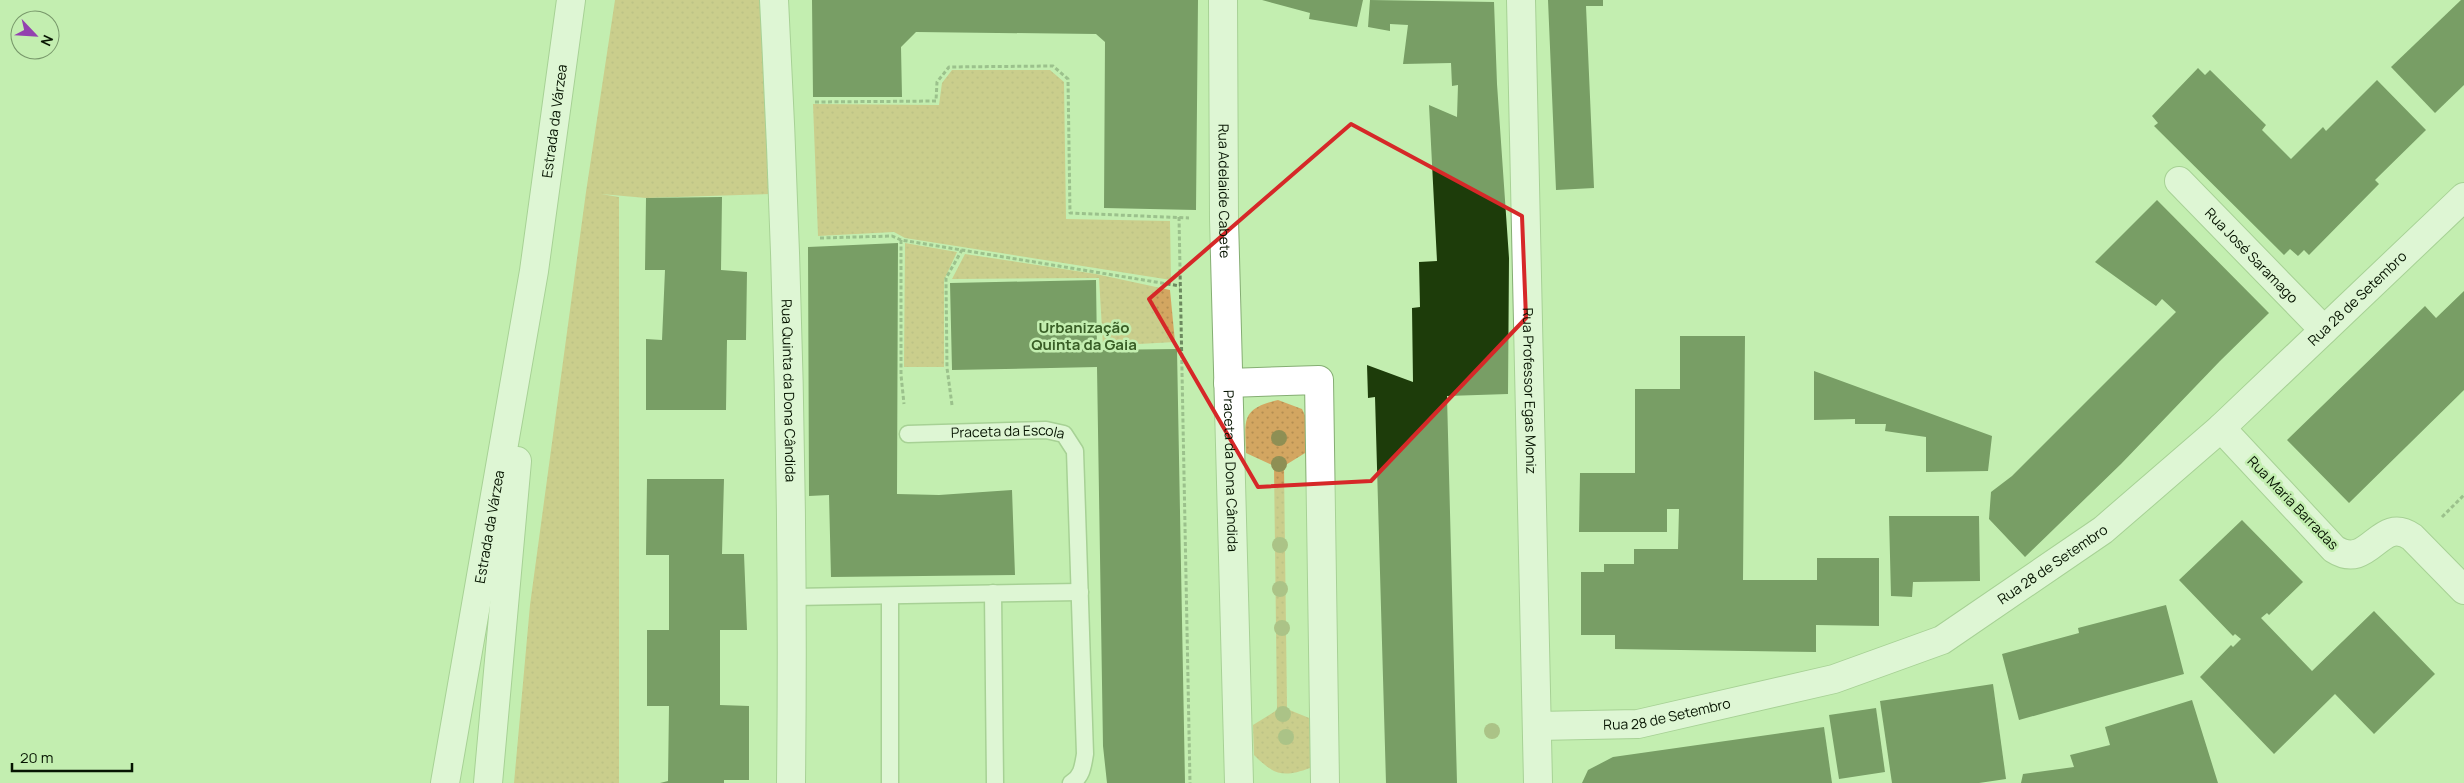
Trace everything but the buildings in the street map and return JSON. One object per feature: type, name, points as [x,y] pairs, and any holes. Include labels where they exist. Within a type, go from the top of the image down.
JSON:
[{"type":"street","name":"Estrada da Várzea","points":[[445,783],[534,271],[571,0]]},
{"type":"street","name":"Rua Quinta da Dona Cândida","points":[[774,0],[786,239],[793,597],[791,783]]},
{"type":"street","name":"Rua Adelaide Cabete","points":[[1224,0],[1224,219],[1228,383]]},
{"type":"street","name":"Rua Professor Egas Moniz","points":[[1521,0],[1538,783]]},
{"type":"street","name":"Rua José Saramago","points":[[2179,181],[2324,330]]},
{"type":"street","name":"Rua 28 de Setembro","points":[[1537,726],[1638,724],[1834,679],[1942,640],[2103,530],[2221,428],[2464,197]]},
{"type":"street","name":"Estrada da Várzea","points":[[488,783],[534,271]]},
{"type":"street","name":"Praceta da Dona Cândida","points":[[1238,783],[1228,383],[1319,380],[1325,783]]},
{"type":"street","name":"Rua Maria Barradas","points":[[2221,428],[2334,549],[2347,555],[2360,554],[2387,534],[2402,532],[2412,537],[2464,590]]},
{"type":"lane","name":"Praceta da Escola","points":[[908,434],[1046,430],[1064,434],[1075,451],[1085,754],[1083,768],[1077,780],[1071,783]]},
{"type":"lane","points":[[793,597],[1080,592]]},
{"type":"lane","points":[[993,593],[995,783]]},
{"type":"lane","points":[[890,596],[890,783]]},
{"type":"path","points":[[779,102],[936,101],[937,82],[949,67],[1053,66],[1068,80],[1070,213],[1224,219]]},
{"type":"path","points":[[1179,217],[1190,783]]},
{"type":"path","points":[[786,239],[892,236],[901,240],[1180,286]]},
{"type":"path","points":[[901,240],[901,375],[908,434]]},
{"type":"path","points":[[956,433],[947,368],[946,278],[962,250]]},
{"type":"highlighted area","points":[[1351,124],[1522,216],[1526,318],[1371,481],[1258,487],[1149,299]]},
{"type":"shaded area","points":[[615,0],[760,0],[773,194],[646,198],[601,194],[619,197],[619,783],[514,783],[530,605],[586,192]]},
{"type":"shaded area","points":[[952,70],[1050,70],[1064,82],[1066,219],[1170,221],[1171,280],[905,238],[894,232],[818,236],[813,104],[939,105],[942,83]]},
{"type":"shaded area","points":[[905,243],[957,252],[944,280],[944,367],[904,367]]},
{"type":"shaded area","points":[[965,254],[1096,274],[1170,290],[1175,342],[1103,346],[1099,278],[952,279]]},
{"type":"shaded area","points":[[1278,400],[1302,409],[1310,426],[1310,450],[1284,466],[1287,709],[1319,722],[1319,751],[1310,768],[1286,774],[1273,771],[1254,755],[1253,725],[1277,710],[1274,466],[1246,453],[1245,432],[1251,412],[1266,403]]},
{"type":"district","name":"Urbanização Quinta da Gaia","points":[[1084,336]]}]
